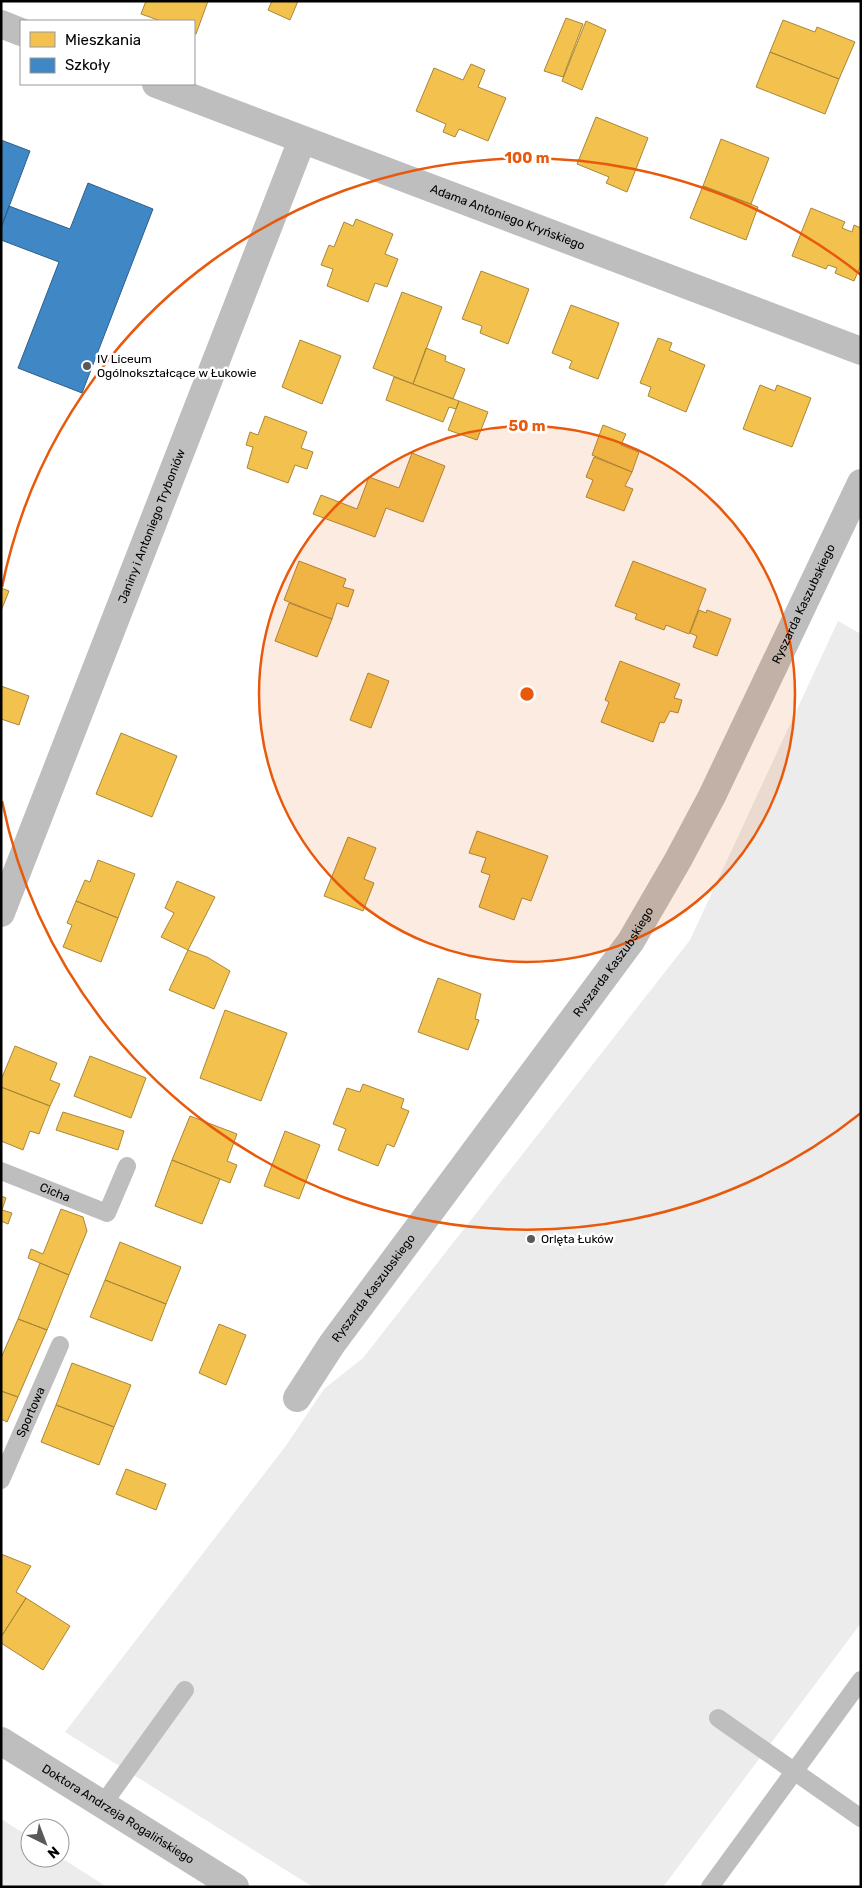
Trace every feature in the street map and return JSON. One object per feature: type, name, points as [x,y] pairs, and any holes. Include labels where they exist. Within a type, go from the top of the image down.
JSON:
[{"type":"street","points":[[1,24],[20,32]]},
{"type":"street","name":"Adama Antoniego Kryńskiego","points":[[159,85],[861,351]]},
{"type":"street","name":"Janiny i Antoniego Tryboniów","points":[[1,913],[302,140]]},
{"type":"street","name":"Ryszarda Kaszubskiego","points":[[297,1398],[332,1344],[631,941],[678,860],[712,796],[861,483]]},
{"type":"street","name":"Doktora Andrzeja Rogalińskiego","points":[[1,1741],[235,1887]]},
{"type":"lane","name":"Cicha","points":[[1,1170],[107,1213],[127,1166]]},
{"type":"lane","name":"Sportowa","points":[[1,1480],[60,1345]]},
{"type":"lane","points":[[710,1887],[861,1680]]},
{"type":"lane","points":[[103,1804],[185,1690]]},
{"type":"lane","points":[[718,1718],[861,1818]]},
{"type":"shaded area","points":[[838,621],[861,634],[861,1623],[663,1887],[313,1887],[65,1732],[285,1447],[324,1389],[363,1358],[690,940]]},
{"type":"shaded area","points":[[1,1819],[20,1831],[20,1868],[70,1868],[70,1863],[107,1887],[1,1887]]},
{"type":"building: Mieszkania","points":[[146,1],[208,1],[196,34],[195,20],[158,20],[141,14]]},
{"type":"building: Mieszkania","points":[[272,1],[298,1],[290,20],[268,10]]},
{"type":"building: Mieszkania","points":[[566,18],[583,24],[563,77],[544,71]]},
{"type":"building: Mieszkania","points":[[783,20],[815,32],[817,27],[855,42],[839,79],[770,52]]},
{"type":"building: Mieszkania","points":[[586,21],[606,30],[582,90],[562,81]]},
{"type":"building: Mieszkania","points":[[770,52],[839,79],[825,114],[756,87]]},
{"type":"building: Mieszkania","points":[[471,64],[485,70],[478,87],[506,98],[488,141],[459,129],[455,137],[443,132],[446,124],[416,111],[434,68],[463,80]]},
{"type":"building: Mieszkania","points":[[596,117],[648,138],[627,192],[606,183],[609,177],[577,164]]},
{"type":"building: Mieszkania","points":[[721,139],[769,158],[751,204],[703,186]]},
{"type":"building: Mieszkania","points":[[703,186],[758,207],[746,240],[690,218]]},
{"type":"building: Mieszkania","points":[[811,208],[845,222],[842,228],[852,232],[854,225],[861,228],[861,265],[854,281],[835,273],[837,268],[828,265],[826,269],[792,256]]},
{"type":"building: Mieszkania","points":[[356,219],[393,234],[385,254],[398,259],[387,287],[375,283],[368,302],[327,286],[333,269],[321,265],[329,245],[334,247],[344,222],[353,226]]},
{"type":"building: Mieszkania","points":[[481,271],[529,289],[508,344],[480,333],[482,326],[462,319]]},
{"type":"building: Mieszkania","points":[[402,292],[442,307],[413,384],[373,368]]},
{"type":"building: Mieszkania","points":[[571,305],[619,323],[598,379],[569,368],[572,361],[552,353]]},
{"type":"building: Mieszkania","points":[[658,338],[672,343],[669,350],[705,365],[686,412],[648,396],[651,387],[640,383]]},
{"type":"building: Mieszkania","points":[[300,340],[341,356],[322,404],[282,387]]},
{"type":"building: Mieszkania","points":[[426,348],[446,356],[445,361],[465,369],[453,399],[413,384]]},
{"type":"building: Mieszkania","points":[[394,377],[459,401],[456,409],[449,407],[443,422],[386,400]]},
{"type":"building: Mieszkania","points":[[760,385],[775,391],[777,385],[811,398],[792,447],[743,429]]},
{"type":"building: Mieszkania","points":[[459,401],[488,412],[477,440],[448,430]]},
{"type":"building: Mieszkania","points":[[265,416],[307,432],[301,448],[313,452],[307,469],[295,465],[288,483],[247,468],[253,447],[246,445],[250,432],[258,435]]},
{"type":"building: Mieszkania","points":[[603,425],[626,434],[621,445],[639,452],[632,472],[592,455]]},
{"type":"building: Mieszkania","points":[[412,453],[445,466],[423,522],[386,508],[375,537],[313,514],[321,495],[357,509],[369,477],[399,488]]},
{"type":"building: Mieszkania","points":[[594,457],[632,472],[625,486],[633,489],[624,511],[586,497],[593,480],[586,477]]},
{"type":"building: Mieszkania","points":[[299,561],[346,579],[343,587],[354,590],[348,607],[337,603],[332,619],[284,600]]},
{"type":"building: Mieszkania","points":[[633,561],[706,589],[689,634],[666,625],[664,630],[635,619],[637,614],[615,606]]},
{"type":"building: Mieszkania","points":[[1,588],[9,591],[1,611]]},
{"type":"building: Mieszkania","points":[[289,603],[332,619],[317,657],[275,641]]},
{"type":"building: Mieszkania","points":[[699,610],[706,613],[707,610],[731,619],[717,656],[693,647],[697,636],[690,633]]},
{"type":"building: Mieszkania","points":[[620,661],[680,684],[674,698],[682,700],[678,713],[670,711],[664,723],[660,722],[653,742],[601,722],[609,702],[605,700]]},
{"type":"building: Mieszkania","points":[[368,673],[389,681],[371,728],[350,720]]},
{"type":"building: Mieszkania","points":[[1,686],[29,696],[19,725],[1,719]]},
{"type":"building: Mieszkania","points":[[121,733],[177,756],[152,817],[96,794]]},
{"type":"building: Mieszkania","points":[[477,831],[548,856],[531,901],[522,898],[514,920],[479,907],[490,875],[481,872],[486,858],[469,853]]},
{"type":"building: Mieszkania","points":[[348,837],[376,848],[364,879],[374,883],[363,911],[324,896]]},
{"type":"building: Mieszkania","points":[[98,860],[135,874],[118,918],[76,901],[85,880],[90,882]]},
{"type":"building: Mieszkania","points":[[177,881],[215,897],[188,950],[161,937],[174,913],[165,908]]},
{"type":"building: Mieszkania","points":[[76,901],[118,918],[101,962],[63,947],[72,925],[67,923]]},
{"type":"building: Mieszkania","points":[[188,950],[207,957],[230,971],[214,1009],[169,990]]},
{"type":"building: Mieszkania","points":[[438,978],[481,994],[475,1019],[479,1020],[468,1050],[418,1032]]},
{"type":"building: Mieszkania","points":[[225,1010],[287,1033],[261,1101],[200,1078]]},
{"type":"building: Mieszkania","points":[[15,1046],[57,1063],[50,1080],[60,1084],[50,1106],[1,1087],[1,1080]]},
{"type":"building: Mieszkania","points":[[90,1056],[146,1078],[131,1118],[74,1096]]},
{"type":"building: Mieszkania","points":[[363,1084],[404,1099],[401,1108],[409,1111],[394,1147],[387,1144],[378,1166],[338,1150],[346,1129],[333,1124],[347,1088],[360,1092]]},
{"type":"building: Mieszkania","points":[[1,1087],[50,1106],[39,1134],[30,1131],[23,1150],[1,1141]]},
{"type":"building: Mieszkania","points":[[63,1112],[124,1131],[118,1150],[56,1130]]},
{"type":"building: Mieszkania","points":[[190,1116],[237,1134],[227,1161],[237,1165],[230,1183],[172,1160]]},
{"type":"building: Mieszkania","points":[[285,1131],[320,1145],[299,1199],[264,1186]]},
{"type":"building: Mieszkania","points":[[172,1160],[220,1179],[202,1224],[155,1206]]},
{"type":"building: Mieszkania","points":[[1,1196],[6,1198],[2,1210],[12,1213],[8,1224],[1,1221]]},
{"type":"building: Mieszkania","points":[[61,1209],[83,1217],[87,1231],[69,1275],[28,1258],[31,1249],[43,1254]]},
{"type":"building: Mieszkania","points":[[120,1242],[181,1267],[166,1304],[105,1280]]},
{"type":"building: Mieszkania","points":[[40,1263],[69,1275],[47,1330],[18,1319]]},
{"type":"building: Mieszkania","points":[[105,1280],[166,1304],[152,1341],[90,1317]]},
{"type":"building: Mieszkania","points":[[18,1319],[47,1330],[18,1397],[1,1391],[1,1358]]},
{"type":"building: Mieszkania","points":[[219,1324],[246,1335],[226,1385],[199,1373]]},
{"type":"building: Mieszkania","points":[[72,1363],[131,1385],[114,1427],[56,1405]]},
{"type":"building: Mieszkania","points":[[1,1391],[18,1397],[7,1422],[1,1419]]},
{"type":"building: Mieszkania","points":[[56,1405],[114,1427],[99,1465],[41,1442]]},
{"type":"building: Mieszkania","points":[[126,1469],[166,1484],[156,1510],[116,1494]]},
{"type":"building: Mieszkania","points":[[1,1554],[31,1566],[16,1592],[26,1598],[1,1637]]},
{"type":"building: Mieszkania","points":[[26,1598],[70,1626],[43,1670],[1,1643],[1,1637]]},
{"type":"building: Szkoły","points":[[1,140],[30,151],[1,228]]},
{"type":"building: Szkoły","points":[[88,183],[153,209],[82,393],[18,368],[59,262],[1,240],[1,228],[9,206],[70,229]]},
{"type":"place","name":"IV Liceum Ogólnokształcące w Łukowie","points":[[87,366]]},
{"type":"place","name":"Orlęta Łuków","points":[[531,1239]]}]
